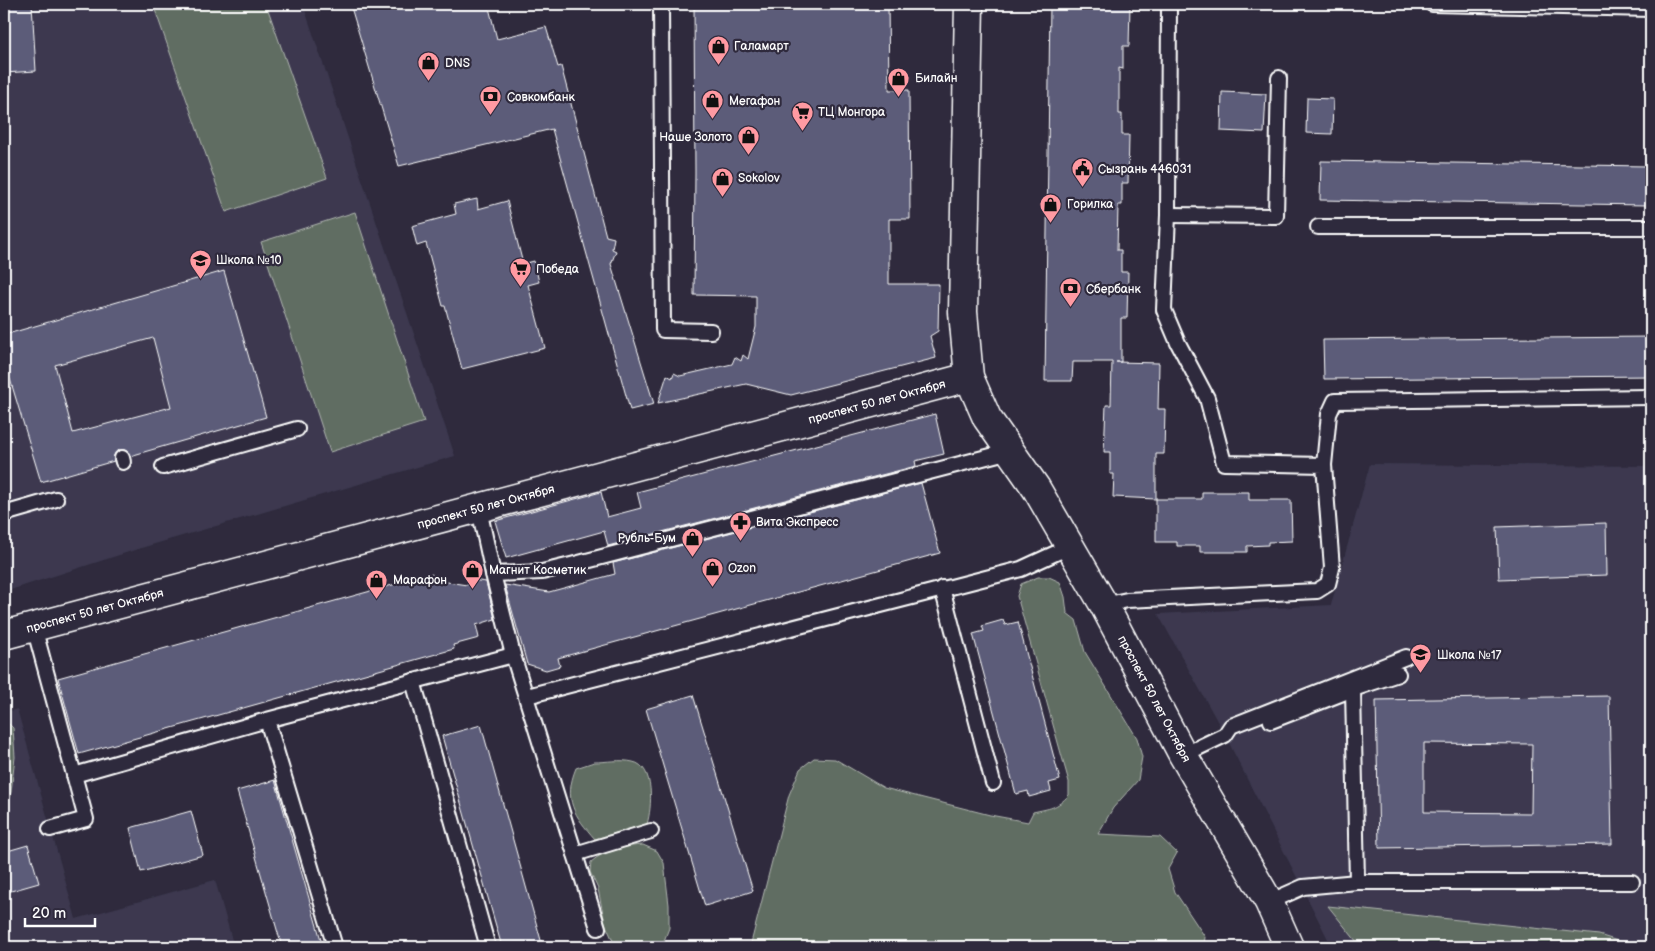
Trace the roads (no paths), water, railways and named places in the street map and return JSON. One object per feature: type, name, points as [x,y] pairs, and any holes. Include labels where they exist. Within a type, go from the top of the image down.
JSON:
[{"type":"street","name":"проспект 50 лет Октября","points":[[969,4],[963,312],[969,377],[987,418],[1036,488],[1071,546],[1183,755],[1268,902],[1290,947]]},
{"type":"street","name":"проспект 50 лет Октября","points":[[4,635],[969,377]]},
{"type":"lane","points":[[661,4],[663,330],[711,331]]},
{"type":"lane","points":[[1169,4],[1168,215],[1164,310],[1207,398],[1224,463],[1324,465]]},
{"type":"lane","points":[[1432,4],[1651,9]]},
{"type":"lane","points":[[1168,215],[1276,216],[1279,78]]},
{"type":"lane","points":[[1318,227],[1651,227]]},
{"type":"lane","points":[[1104,605],[1127,600],[1316,591],[1328,584],[1332,568],[1324,465],[1329,414],[1335,401],[1651,397]]},
{"type":"lane","points":[[163,467],[297,429]]},
{"type":"lane","points":[[493,574],[542,572],[1010,451]]},
{"type":"lane","points":[[4,514],[56,499]]},
{"type":"lane","points":[[479,509],[513,655],[598,928]]},
{"type":"lane","points":[[527,696],[1021,569],[1071,546]]},
{"type":"lane","points":[[942,588],[993,784]]},
{"type":"lane","points":[[34,627],[86,819],[50,829]]},
{"type":"lane","points":[[74,775],[267,720],[513,655]]},
{"type":"lane","points":[[1183,755],[1225,735],[1238,733],[1354,683],[1406,657]]},
{"type":"lane","points":[[1354,683],[1398,674]]},
{"type":"lane","points":[[413,681],[488,947]]},
{"type":"lane","points":[[1354,683],[1357,882]]},
{"type":"lane","points":[[267,720],[335,947]]},
{"type":"lane","points":[[575,854],[651,830]]},
{"type":"lane","points":[[1268,902],[1303,887],[1357,882],[1632,882]]},
{"type":"place","name":"Галамарт","points":[[718,65]]},
{"type":"place","name":"DNS","points":[[429,82]]},
{"type":"place","name":"Билайн","points":[[899,97]]},
{"type":"place","name":"Совкомбанк","points":[[491,116]]},
{"type":"place","name":"Мегафон","points":[[713,120]]},
{"type":"place","name":"ТЦ Монгора","points":[[802,131]]},
{"type":"place","name":"Наше Золото","points":[[748,156]]},
{"type":"place","name":"Сызрань 446031","points":[[1082,188]]},
{"type":"place","name":"Sokolov","points":[[722,197]]},
{"type":"place","name":"Горилка","points":[[1051,223]]},
{"type":"place","name":"Школа №10","points":[[200,279]]},
{"type":"place","name":"Победа","points":[[520,288]]},
{"type":"place","name":"Сбербанк","points":[[1070,308]]},
{"type":"place","name":"Вита Экспресс","points":[[740,541]]},
{"type":"place","name":"Рубль-Бум","points":[[692,557]]},
{"type":"place","name":"Ozon","points":[[712,587]]},
{"type":"place","name":"Магнит Косметик","points":[[473,589]]},
{"type":"place","name":"Марафон","points":[[377,599]]},
{"type":"place","name":"Школа №17","points":[[1421,674]]}]
